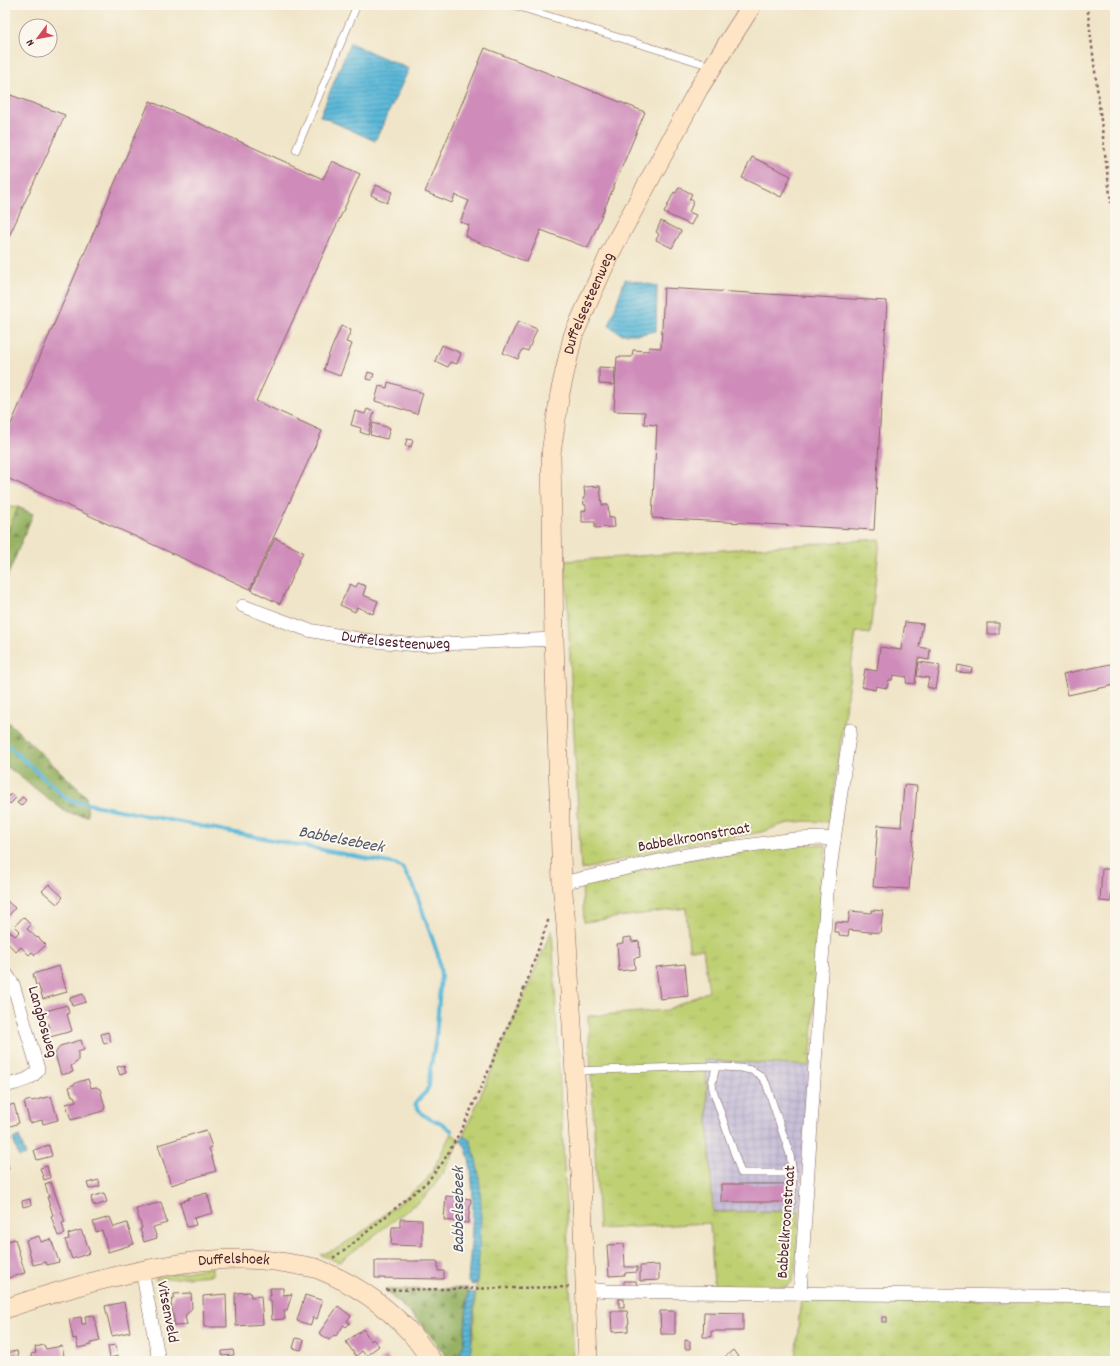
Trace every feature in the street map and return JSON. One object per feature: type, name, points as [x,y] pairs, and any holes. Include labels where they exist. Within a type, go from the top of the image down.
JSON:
[{"type":"street","name":"Duffelsesteenweg","points":[[588,1361],[581,1174],[566,925],[562,883],[550,453],[560,393],[573,336],[610,252],[699,88],[752,5]]},
{"type":"street","name":"Duffelsesteenweg","points":[[243,606],[308,630],[364,640],[418,645],[554,639]]},
{"type":"street","name":"Babbelkroonstraat","points":[[850,730],[827,893],[800,1293],[1115,1297]]},
{"type":"street","name":"Babbelkroonstraat","points":[[562,883],[669,858],[715,850],[795,839],[823,838],[834,840]]},
{"type":"street","name":"Langbosweg","points":[[5,972],[13,984],[38,1069],[36,1074],[31,1078],[5,1086]]},
{"type":"street","name":"Duffelshoek","points":[[5,1309],[56,1292],[142,1270],[206,1261],[248,1258],[286,1262],[318,1269],[344,1281],[369,1296],[386,1309],[410,1332],[432,1361]]},
{"type":"street","name":"Vitsenveld","points":[[142,1270],[159,1361]]},
{"type":"street","points":[[585,1289],[608,1291],[800,1293]]},
{"type":"lane","points":[[296,150],[357,5]]},
{"type":"lane","points":[[513,5],[713,67]]},
{"type":"lane","points":[[575,1070],[716,1067],[751,1070],[760,1075],[766,1083],[790,1155],[793,1173],[792,1201]]},
{"type":"lane","points":[[716,1067],[712,1083],[741,1173],[793,1173]]},
{"type":"path","points":[[1086,5],[1111,202]]},
{"type":"path","points":[[318,1269],[350,1246],[427,1182],[443,1162],[463,1127],[497,1052],[527,982],[552,911]]},
{"type":"path","points":[[369,1296],[384,1290],[576,1287],[585,1289]]},
{"type":"shaded area","points":[[705,1060],[810,1066],[800,1211],[713,1212]]},
{"type":"green space","points":[[5,507],[18,507],[5,539]]},
{"type":"green space","points":[[18,507],[33,514],[5,582],[5,539]]},
{"type":"green space","points":[[880,539],[870,634],[856,632],[829,822],[804,821],[784,824],[762,832],[668,848],[581,870],[565,561]]},
{"type":"green space","points":[[5,719],[86,796],[88,816],[67,813],[5,765]]},
{"type":"green space","points":[[798,844],[826,845],[810,1066],[705,1060],[713,1212],[800,1211],[795,1272],[792,1282],[787,1287],[714,1287],[710,1223],[599,1229],[588,1016],[667,1010],[709,991],[703,949],[689,949],[686,908],[584,922],[582,885],[684,860]]},
{"type":"green space","points":[[552,930],[574,1361],[464,1361],[468,1355],[473,1336],[477,1283],[476,1161],[470,1141],[463,1136]]},
{"type":"green space","points":[[451,1133],[460,1140],[442,1175],[426,1196],[339,1262],[320,1255],[336,1249],[365,1230],[425,1182],[433,1170]]},
{"type":"green space","points":[[212,1267],[212,1275],[155,1280],[157,1277]]},
{"type":"green space","points":[[468,1288],[464,1344],[459,1355],[452,1361],[450,1361],[420,1323],[385,1290]]},
{"type":"green space","points":[[801,1297],[1115,1302],[1115,1361],[795,1361]]},
{"type":"water","points":[[350,43],[409,69],[375,141],[320,116]]},
{"type":"water","points":[[625,279],[657,286],[656,331],[641,334],[621,334],[609,326]]},
{"type":"water","points":[[19,1136],[26,1155],[19,1157],[13,1139]]},
{"type":"water","points":[[463,1136],[470,1140],[479,1174],[481,1229],[477,1283],[474,1285],[468,1282],[473,1207],[470,1166],[466,1150],[460,1140]]},
{"type":"water","points":[[469,1292],[475,1293],[470,1353],[464,1361],[452,1361],[459,1355],[464,1344]]},
{"type":"building","points":[[485,48],[645,112],[588,248],[541,230],[527,262],[465,236],[469,225],[460,222],[469,201],[455,195],[452,203],[425,192]]},
{"type":"building","points":[[5,93],[65,115],[5,245]]},
{"type":"building","points":[[150,101],[323,179],[332,161],[360,174],[256,401],[322,431],[250,589],[5,477],[5,438]]},
{"type":"building","points":[[752,157],[791,176],[781,197],[742,178]]},
{"type":"building","points":[[376,185],[392,192],[387,203],[371,195]]},
{"type":"building","points":[[679,187],[692,194],[689,199],[694,201],[689,212],[696,215],[691,225],[664,213],[674,192],[676,193]]},
{"type":"building","points":[[661,221],[681,231],[672,248],[656,240],[659,234],[656,232]]},
{"type":"building","points":[[664,288],[887,301],[874,530],[652,518],[657,425],[644,424],[645,412],[614,411],[617,357],[632,357],[633,350],[648,351],[649,347],[661,348]]},
{"type":"building","points":[[518,321],[537,329],[528,351],[523,349],[518,359],[503,353]]},
{"type":"building","points":[[341,326],[351,330],[346,342],[352,344],[340,376],[324,370]]},
{"type":"building","points":[[442,345],[461,353],[457,364],[450,362],[448,367],[435,361]]},
{"type":"building","points":[[599,367],[615,368],[614,385],[599,384]]},
{"type":"building","points":[[368,372],[374,374],[372,380],[366,379]]},
{"type":"building","points":[[388,382],[423,393],[417,414],[375,401],[379,386],[387,388]]},
{"type":"building","points":[[367,409],[374,412],[368,435],[360,432],[361,428],[351,425],[355,411],[365,414]]},
{"type":"building","points":[[373,423],[390,428],[387,439],[370,435]]},
{"type":"building","points":[[407,439],[413,440],[411,447],[405,446]]},
{"type":"building","points":[[600,486],[602,505],[608,505],[609,518],[614,517],[615,527],[595,528],[595,522],[582,522],[582,511],[586,510],[586,505],[584,505],[583,498],[585,497],[584,487]]},
{"type":"building","points":[[275,538],[303,552],[280,604],[251,590]]},
{"type":"building","points":[[358,583],[366,586],[363,595],[378,601],[373,614],[357,607],[355,612],[340,605],[350,584],[356,587]]},
{"type":"building","points":[[905,622],[923,624],[919,647],[930,649],[929,660],[918,658],[915,684],[906,683],[907,677],[893,675],[892,680],[889,680],[887,688],[876,686],[875,690],[862,687],[865,669],[877,671],[880,647],[901,650]]},
{"type":"building","points":[[987,623],[999,623],[999,634],[987,634]]},
{"type":"building","points":[[919,662],[940,665],[936,689],[927,687],[929,678],[917,676]]},
{"type":"building","points":[[1115,663],[1115,685],[1068,695],[1063,674]]},
{"type":"building","points":[[958,665],[972,668],[971,673],[957,672]]},
{"type":"building","points":[[904,785],[917,786],[909,889],[873,887],[878,825],[901,827]]},
{"type":"building","points":[[11,794],[16,798],[10,804],[6,799]]},
{"type":"building","points":[[22,797],[26,800],[21,806],[17,803]]},
{"type":"building","points":[[1102,869],[1112,869],[1111,902],[1100,901]]},
{"type":"building","points":[[49,884],[63,897],[57,904],[42,891]]},
{"type":"building","points":[[5,896],[8,902],[15,908],[5,920]]},
{"type":"building","points":[[872,910],[883,911],[880,933],[849,930],[848,936],[839,935],[839,932],[834,932],[835,922],[848,923],[850,911],[871,913]]},
{"type":"building","points":[[23,917],[31,925],[27,929],[46,945],[35,955],[32,952],[29,955],[21,947],[16,952],[5,940],[5,927],[15,936],[20,931],[15,926]]},
{"type":"building","points":[[631,937],[632,942],[639,941],[640,957],[634,958],[635,969],[619,971],[617,944],[623,943],[623,938]]},
{"type":"building","points":[[685,964],[688,996],[660,999],[656,967]]},
{"type":"building","points":[[59,966],[67,992],[43,999],[38,984],[36,985],[33,974]]},
{"type":"building","points":[[83,994],[86,1002],[72,1006],[70,998]]},
{"type":"building","points":[[67,1005],[69,1013],[67,1014],[72,1031],[50,1037],[47,1028],[50,1028],[48,1023],[46,1023],[42,1012]]},
{"type":"building","points":[[108,1032],[111,1042],[104,1044],[101,1034]]},
{"type":"building","points":[[81,1040],[84,1050],[78,1052],[78,1060],[71,1066],[73,1072],[61,1075],[55,1054],[60,1046]]},
{"type":"building","points":[[5,1050],[9,1064],[5,1065]]},
{"type":"building","points":[[124,1065],[126,1073],[120,1075],[117,1067]]},
{"type":"building","points":[[88,1079],[91,1088],[96,1087],[100,1089],[105,1107],[103,1111],[71,1120],[66,1104],[76,1101],[74,1096],[72,1096],[69,1087]]},
{"type":"building","points":[[51,1096],[58,1120],[43,1124],[42,1120],[30,1123],[24,1102]]},
{"type":"building","points":[[14,1104],[19,1123],[8,1127],[11,1136],[5,1137],[5,1107]]},
{"type":"building","points":[[206,1130],[212,1147],[209,1148],[216,1171],[171,1185],[158,1145]]},
{"type":"building","points":[[49,1145],[52,1156],[37,1160],[34,1150]]},
{"type":"building","points":[[6,1159],[9,1169],[5,1170],[5,1160]]},
{"type":"building","points":[[47,1166],[50,1178],[44,1180],[40,1168]]},
{"type":"building","points":[[99,1180],[100,1186],[89,1189],[87,1183]]},
{"type":"building","points":[[51,1182],[65,1222],[62,1223],[65,1234],[58,1236],[51,1216],[53,1215],[47,1197],[49,1197],[45,1184]]},
{"type":"building","points":[[721,1184],[786,1184],[788,1190],[787,1202],[721,1202]]},
{"type":"building","points":[[104,1193],[107,1202],[95,1206],[95,1204],[93,1205],[91,1197]]},
{"type":"building","points":[[207,1193],[213,1213],[194,1218],[196,1225],[187,1227],[180,1202],[189,1199],[188,1198]]},
{"type":"building","points":[[446,1196],[471,1199],[468,1223],[444,1220]]},
{"type":"building","points":[[30,1199],[31,1205],[23,1207],[22,1201]]},
{"type":"building","points":[[161,1202],[167,1223],[153,1227],[157,1238],[144,1242],[140,1229],[142,1228],[136,1209]]},
{"type":"building","points":[[110,1217],[114,1227],[127,1223],[134,1244],[108,1252],[102,1230],[96,1232],[93,1222]]},
{"type":"building","points":[[400,1219],[422,1220],[422,1246],[391,1245],[392,1227],[400,1227]]},
{"type":"building","points":[[81,1230],[90,1253],[72,1259],[65,1240],[69,1239],[68,1234]]},
{"type":"building","points":[[39,1236],[41,1242],[51,1239],[59,1262],[47,1265],[46,1262],[33,1265],[26,1240]]},
{"type":"building","points":[[15,1239],[25,1273],[5,1279],[5,1242]]},
{"type":"building","points":[[624,1244],[625,1267],[637,1267],[637,1272],[625,1273],[625,1275],[609,1276],[607,1245]]},
{"type":"building","points":[[375,1261],[436,1261],[438,1262],[438,1271],[444,1271],[444,1279],[375,1278]]},
{"type":"building","points":[[659,1265],[659,1280],[640,1281],[640,1266]]},
{"type":"building","points":[[624,1281],[636,1281],[637,1287],[624,1288]]},
{"type":"building","points":[[270,1288],[283,1288],[283,1295],[292,1294],[287,1310],[284,1310],[285,1319],[272,1320],[271,1300],[269,1300],[269,1296],[271,1296]]},
{"type":"building","points":[[250,1292],[251,1297],[261,1296],[263,1324],[236,1326],[235,1293]]},
{"type":"building","points":[[191,1293],[192,1308],[185,1316],[187,1325],[175,1326],[171,1303],[174,1298],[174,1294]]},
{"type":"building","points":[[226,1294],[227,1327],[204,1327],[203,1296]]},
{"type":"building","points":[[305,1295],[321,1300],[322,1302],[317,1319],[313,1317],[311,1325],[297,1321]]},
{"type":"building","points":[[619,1299],[624,1299],[624,1307],[619,1307]]},
{"type":"building","points":[[124,1302],[130,1332],[112,1336],[105,1306]]},
{"type":"building","points":[[338,1306],[351,1316],[347,1321],[350,1323],[346,1327],[344,1325],[336,1336],[334,1335],[329,1340],[319,1333]]},
{"type":"building","points":[[611,1311],[627,1311],[629,1323],[628,1331],[612,1332]]},
{"type":"building","points":[[660,1311],[675,1311],[675,1334],[661,1334]]},
{"type":"building","points":[[704,1312],[743,1313],[743,1331],[711,1331],[711,1337],[703,1337]]},
{"type":"building","points":[[94,1315],[100,1341],[78,1348],[76,1338],[73,1339],[69,1319],[81,1317],[82,1324],[86,1324],[85,1316]]},
{"type":"building","points":[[882,1317],[887,1317],[887,1322],[882,1322]]},
{"type":"building","points":[[363,1329],[371,1341],[373,1339],[379,1346],[366,1356],[362,1351],[356,1356],[346,1342]]},
{"type":"building","points":[[296,1338],[304,1340],[301,1350],[293,1348]]},
{"type":"building","points":[[685,1340],[690,1341],[690,1349],[685,1349]]},
{"type":"building","points":[[44,1345],[46,1349],[62,1346],[65,1361],[32,1361],[31,1354],[36,1353],[35,1347]]},
{"type":"building","points":[[116,1345],[118,1356],[110,1358],[108,1346]]},
{"type":"building","points":[[233,1350],[234,1355],[222,1356],[222,1351]]},
{"type":"building","points":[[733,1350],[738,1357],[733,1361],[720,1361]]},
{"type":"building","points":[[17,1351],[19,1361],[5,1361],[5,1353]]},
{"type":"building","points":[[386,1355],[391,1361],[378,1361]]},
{"type":"waterway","name":"Babbelsebeek","points":[[5,743],[68,800],[395,864],[402,868],[414,887],[438,955],[441,975],[436,1037],[429,1086],[426,1092],[415,1104],[422,1114],[432,1120],[440,1122],[452,1131]]}]
